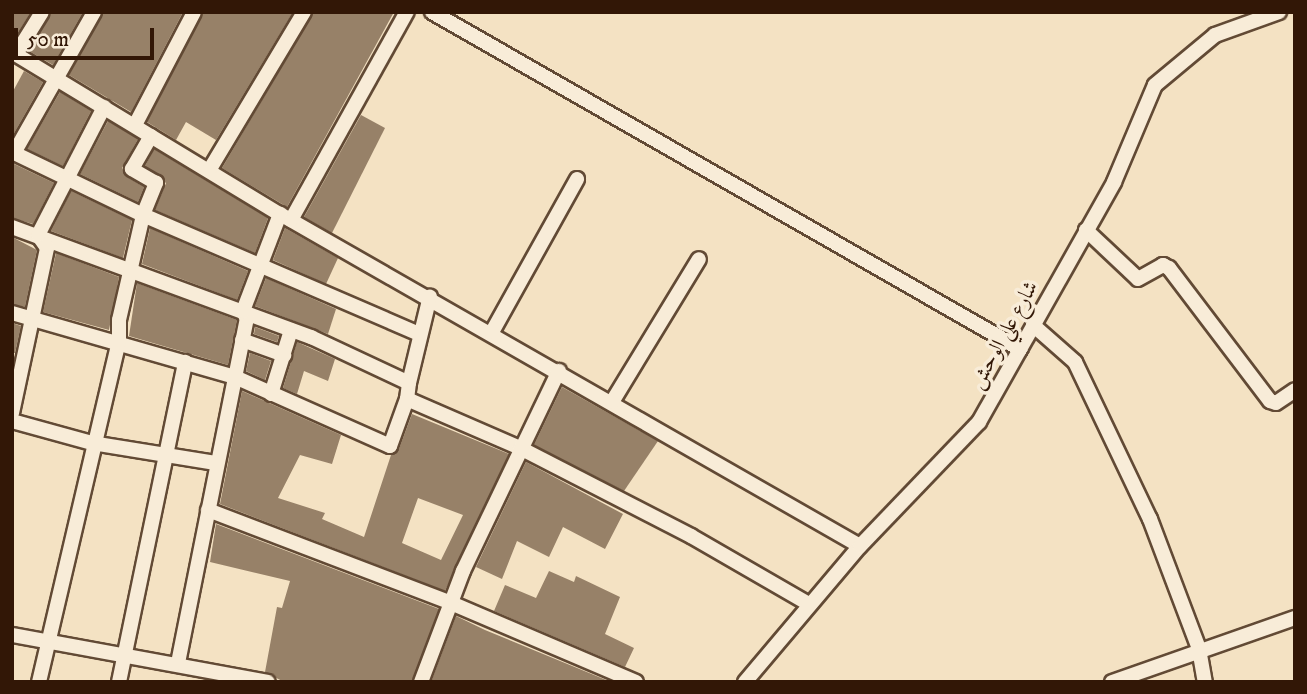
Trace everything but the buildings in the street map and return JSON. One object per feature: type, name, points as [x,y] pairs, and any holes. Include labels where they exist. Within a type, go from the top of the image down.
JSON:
[{"type":"street","points":[[42,12],[14,53],[286,217],[430,296],[860,546]]},
{"type":"street","points":[[94,12],[53,77],[13,152],[143,215],[419,334]]},
{"type":"street","points":[[135,125],[194,12]]},
{"type":"street","points":[[210,169],[304,12]]},
{"type":"street","points":[[178,663],[247,319],[243,310],[258,264],[407,12]]},
{"type":"street","name":"شارع علي الوحش","points":[[745,682],[860,546],[979,422],[1114,182],[1155,85],[1215,35],[1279,12]]},
{"type":"street","points":[[433,13],[1020,349]]},
{"type":"street","points":[[38,235],[104,107]]},
{"type":"street","points":[[39,682],[46,638],[119,341],[116,335],[143,215],[156,183],[132,169],[151,136]]},
{"type":"street","points":[[492,332],[578,179]]},
{"type":"street","points":[[12,227],[243,310],[409,383]]},
{"type":"street","points":[[1086,230],[1138,279],[1163,265],[1169,268],[1270,401],[1276,403],[1295,390]]},
{"type":"street","points":[[12,413],[47,248],[38,235]]},
{"type":"street","points":[[612,402],[699,259]]},
{"type":"street","points":[[12,313],[119,341],[235,377],[390,446],[407,399],[419,334],[430,296]]},
{"type":"street","points":[[1033,325],[1075,362],[1150,519],[1199,649],[1205,682]]},
{"type":"street","points":[[271,394],[291,330]]},
{"type":"street","points":[[242,340],[284,355]]},
{"type":"street","points":[[119,682],[185,362]]},
{"type":"street","points":[[421,682],[451,603],[520,448],[559,371]]},
{"type":"street","points":[[407,399],[520,448],[691,536],[809,604]]},
{"type":"street","points":[[12,421],[92,443],[216,463]]},
{"type":"street","points":[[208,510],[451,603],[636,682]]},
{"type":"street","points":[[1112,682],[1199,649],[1295,618]]},
{"type":"street","points":[[12,635],[46,638],[123,657],[178,663],[268,682]]}]
